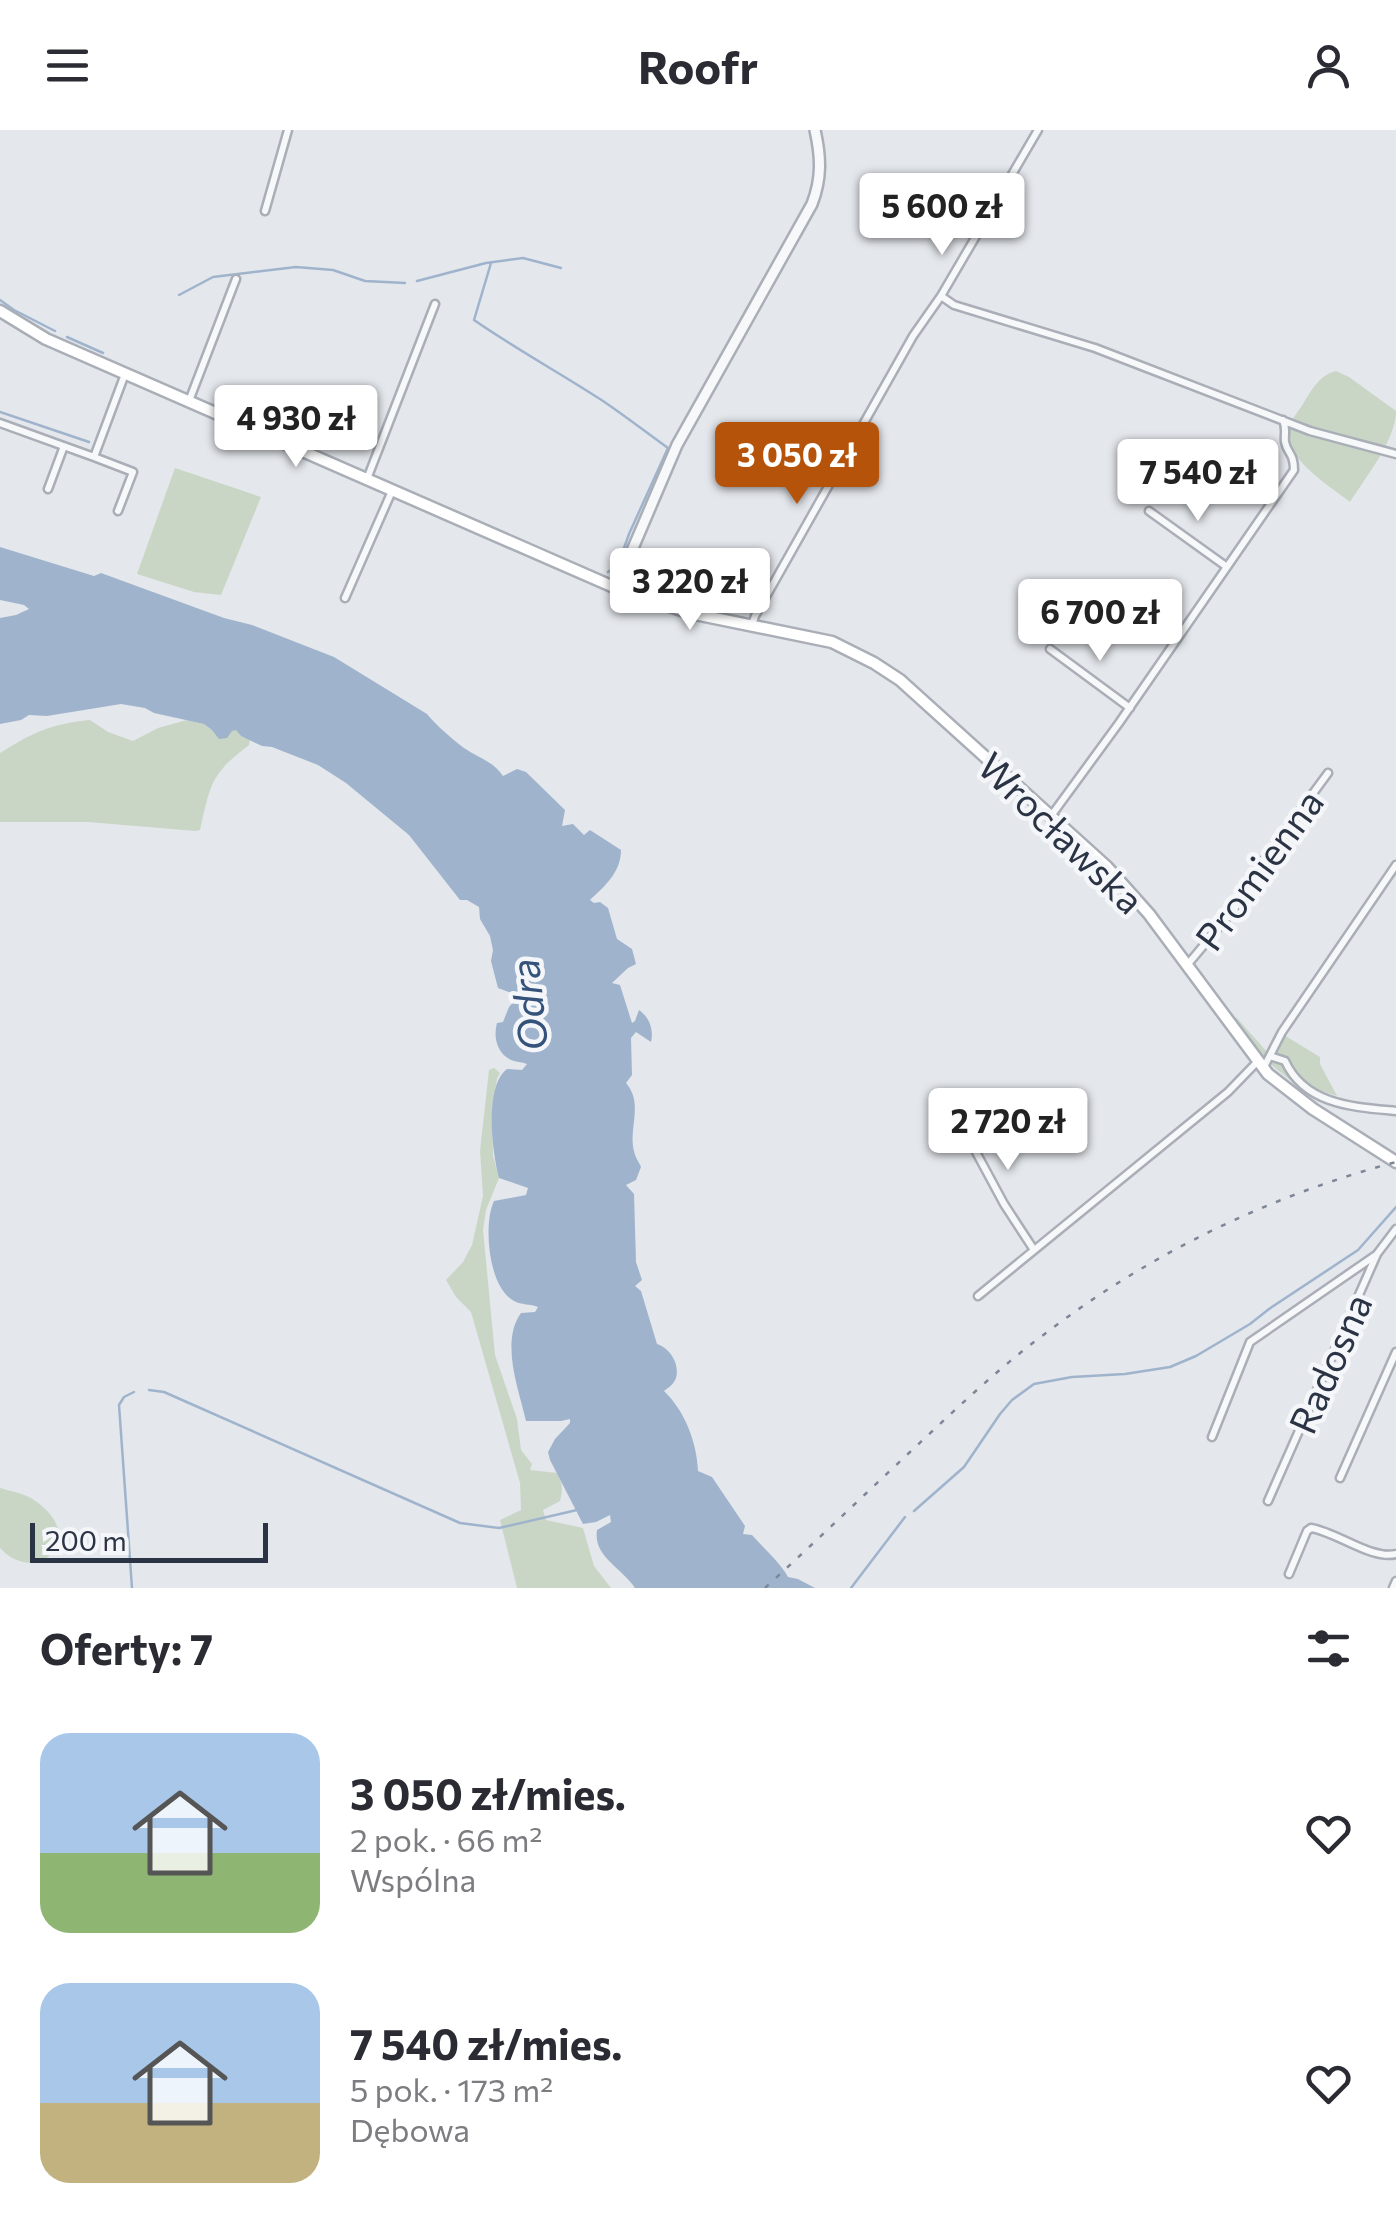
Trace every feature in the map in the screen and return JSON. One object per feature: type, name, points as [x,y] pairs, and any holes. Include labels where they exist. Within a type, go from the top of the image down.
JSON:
[{"type":"main road","name":"Wrocławska","points":[[0,312],[125,374],[616,588],[677,609],[832,642],[874,663],[900,680],[1108,866],[1149,914],[1261,1065],[1299,1100],[1396,1162]]},
{"type":"street","points":[[265,211],[288,130]]},
{"type":"street","points":[[616,588],[678,445],[812,204],[821,168],[815,130]]},
{"type":"street","points":[[752,625],[913,336],[942,296],[1038,130]]},
{"type":"street","points":[[189,402],[236,280]]},
{"type":"street","points":[[942,296],[954,305],[1095,348],[1283,420],[1396,454]]},
{"type":"street","points":[[367,479],[435,304]]},
{"type":"street","points":[[94,457],[125,374]]},
{"type":"street","points":[[1051,816],[1294,470],[1283,420]]},
{"type":"street","points":[[0,423],[134,472],[118,511]]},
{"type":"street","points":[[48,489],[64,446]]},
{"type":"street","points":[[345,598],[393,490]]},
{"type":"street","points":[[1149,511],[1227,566]]},
{"type":"street","points":[[1050,650],[1130,708]]},
{"type":"street","name":"Promienna","points":[[1187,965],[1235,908],[1253,875],[1328,772]]},
{"type":"street","points":[[978,1296],[1270,1056],[1282,1032],[1396,865]]},
{"type":"street","points":[[1270,1056],[1285,1061],[1288,1071],[1312,1092],[1340,1105],[1396,1111]]},
{"type":"street","points":[[955,1113],[1004,1204],[1034,1250]]},
{"type":"street","name":"Radosna","points":[[1268,1500],[1377,1254],[1396,1229]]},
{"type":"street","points":[[1212,1437],[1250,1342],[1377,1254]]},
{"type":"street","points":[[1340,1478],[1396,1352]]},
{"type":"street","points":[[1289,1574],[1311,1528],[1382,1555],[1396,1554]]},
{"type":"street","points":[[1393,1588],[1396,1581]]},
{"type":"green space","points":[[1336,371],[1396,411],[1385,446],[1350,502],[1311,472],[1289,442],[1290,425],[1309,394],[1320,380]]},
{"type":"green space","points":[[175,468],[261,497],[221,595],[194,592],[137,574]]},
{"type":"green space","points":[[90,720],[133,741],[158,728],[187,720],[212,730],[237,730],[250,740],[214,781],[200,830],[88,822],[0,822],[0,753],[43,730]]},
{"type":"green space","points":[[1236,1017],[1267,1052],[1279,1032],[1320,1057],[1337,1096],[1307,1086],[1303,1090],[1253,1047]]},
{"type":"green space","points":[[494,1068],[500,1073],[492,1108],[493,1156],[499,1178],[486,1210],[483,1230],[495,1355],[517,1419],[521,1450],[532,1464],[530,1470],[557,1473],[560,1480],[560,1501],[543,1510],[546,1520],[583,1528],[594,1566],[611,1588],[517,1588],[500,1520],[521,1510],[520,1483],[471,1312],[446,1280],[472,1245],[483,1196],[480,1151],[489,1070]]},
{"type":"green space","points":[[0,1488],[31,1498],[49,1513],[58,1528],[53,1553],[29,1563],[14,1559],[0,1548]]},
{"type":"water","name":"Odra","points":[[0,547],[94,576],[101,573],[334,657],[427,714],[454,740],[503,776],[517,769],[526,772],[565,810],[562,826],[573,824],[584,835],[590,830],[621,850],[615,872],[590,900],[608,908],[617,939],[632,949],[636,964],[612,983],[620,985],[632,1023],[639,1010],[652,1032],[651,1042],[636,1032],[631,1038],[632,1075],[626,1083],[634,1099],[633,1142],[641,1167],[636,1180],[626,1185],[634,1194],[636,1262],[642,1280],[635,1286],[641,1291],[657,1344],[675,1362],[676,1378],[664,1391],[688,1428],[698,1471],[712,1477],[745,1526],[743,1534],[752,1535],[788,1577],[815,1588],[635,1588],[599,1548],[597,1530],[611,1522],[610,1515],[583,1524],[550,1460],[548,1452],[570,1419],[526,1421],[513,1366],[512,1338],[521,1313],[535,1312],[538,1307],[517,1302],[498,1283],[490,1254],[489,1224],[494,1201],[526,1195],[528,1188],[499,1178],[492,1120],[500,1078],[507,1069],[522,1070],[527,1064],[506,1057],[497,1044],[497,1023],[503,1022],[519,996],[498,988],[490,936],[480,919],[479,907],[460,900],[409,835],[346,783],[318,765],[262,746],[236,730],[219,739],[204,724],[121,704],[47,716],[29,715],[0,724],[0,618],[29,609],[0,600]]},
{"type":"waterway","points":[[417,281],[523,258],[561,268]]},
{"type":"waterway","points":[[491,263],[474,320],[603,401],[668,448],[618,565],[608,572]]},
{"type":"waterway","points":[[179,295],[213,277],[296,267],[333,270],[365,281],[405,283]]},
{"type":"waterway","points":[[0,300],[55,331]]},
{"type":"waterway","points":[[67,337],[103,353]]},
{"type":"waterway","points":[[0,412],[89,442]]},
{"type":"waterway","points":[[914,1511],[964,1467],[1000,1414],[1034,1384],[1170,1367],[1196,1356],[1358,1250],[1396,1207]]},
{"type":"waterway","points":[[149,1390],[164,1392],[460,1523],[499,1528],[577,1510]]},
{"type":"waterway","points":[[132,1588],[119,1405],[134,1392]]},
{"type":"waterway","points":[[851,1588],[905,1517]]},
{"type":"railway","points":[[765,1588],[991,1378],[1082,1307],[1210,1231],[1301,1192],[1396,1162]]}]
